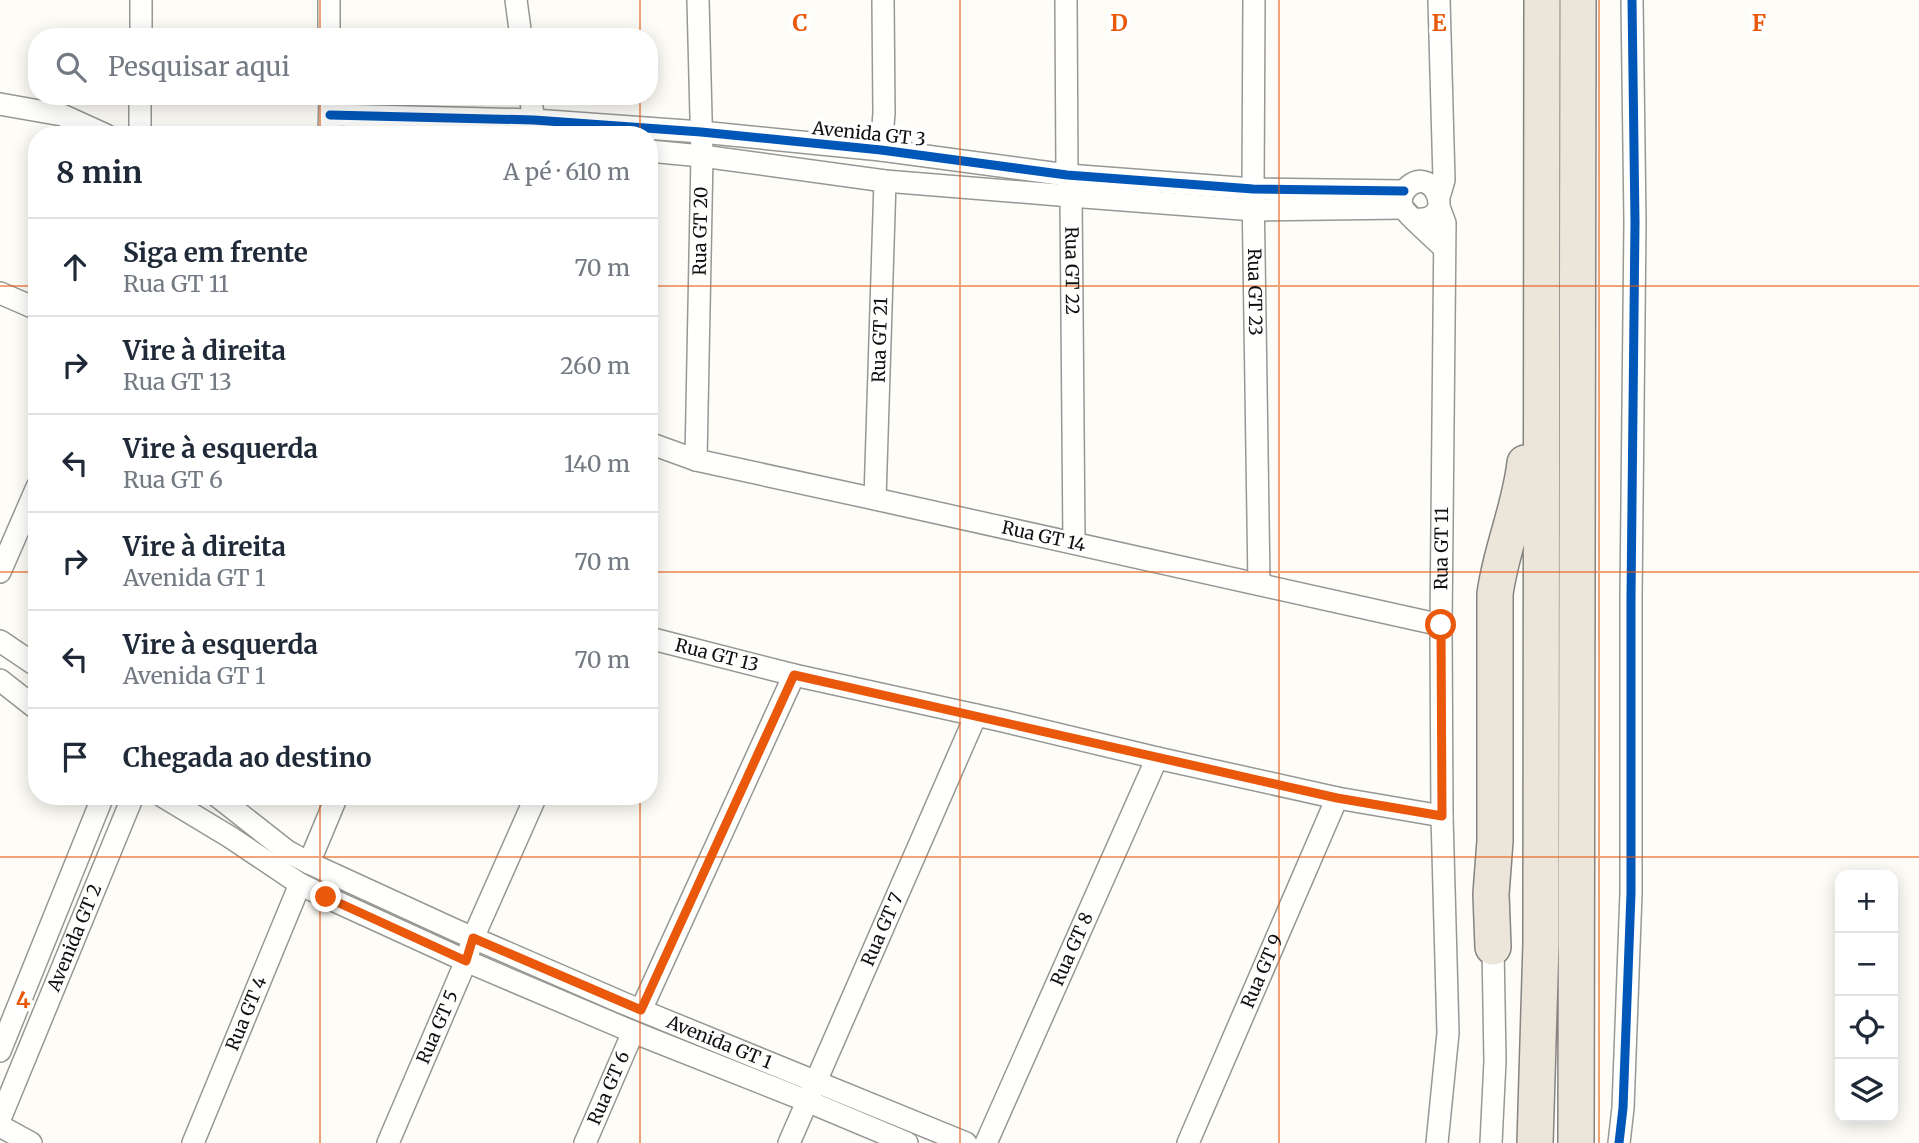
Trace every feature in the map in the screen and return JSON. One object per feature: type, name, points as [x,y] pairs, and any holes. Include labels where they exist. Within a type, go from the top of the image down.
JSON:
[{"type":"highway","points":[[1535,1143],[1541,943],[1542,0]]},
{"type":"highway","points":[[1576,1143],[1578,0]]},
{"type":"highway","points":[[1493,947],[1491,894],[1495,841],[1495,594],[1501,560],[1520,495],[1528,429],[1541,392]]},
{"type":"highway","points":[[1493,947],[1500,934],[1513,928],[1527,929],[1541,943]]},
{"type":"street","points":[[141,0],[141,28]]},
{"type":"street","points":[[329,0],[330,28]]},
{"type":"street","points":[[516,0],[520,28]]},
{"type":"street","name":"Rua GT 20","points":[[696,460],[702,156],[698,0]]},
{"type":"street","points":[[881,150],[884,113],[883,0]]},
{"type":"street","name":"Rua GT 22","points":[[1066,0],[1067,175],[1071,196],[1074,543]]},
{"type":"street","name":"Rua GT 23","points":[[1254,0],[1259,584]]},
{"type":"street","name":"Rua GT 11","points":[[1437,1143],[1448,1033],[1442,816],[1445,223],[1439,202],[1444,180],[1444,153],[1439,0]]},
{"type":"street","points":[[1619,1143],[1623,1108],[1631,893],[1635,222],[1632,0]]},
{"type":"street","points":[[0,104],[62,115],[86,126]]},
{"type":"street","points":[[140,105],[140,126]]},
{"type":"street","points":[[532,105],[534,120]]},
{"type":"street","name":"Avenida GT 3","points":[[330,115],[402,126],[534,120],[618,126]]},
{"type":"street","name":"Avenida GT 3","points":[[658,129],[881,150],[1254,199]]},
{"type":"street","name":"Avenida GT 3","points":[[658,152],[885,181],[1071,196],[1411,200]]},
{"type":"street","points":[[1411,200],[1444,153]]},
{"type":"street","name":"Rua GT 21","points":[[875,499],[885,181]]},
{"type":"street","points":[[1429,184],[1436,190],[1439,202],[1435,213],[1423,220],[1411,200],[1429,184]]},
{"type":"street","points":[[1411,200],[1444,248]]},
{"type":"street","points":[[0,293],[28,305]]},
{"type":"street","name":"Rua GT 14","points":[[658,446],[696,460],[1441,625]]},
{"type":"street","points":[[0,572],[28,508]]},
{"type":"street","name":"Rua GT 13","points":[[658,640],[794,675],[1157,758],[1337,798],[1442,816]]},
{"type":"street","points":[[0,641],[28,660]]},
{"type":"street","points":[[641,1010],[794,675]]},
{"type":"street","points":[[0,680],[28,702]]},
{"type":"street","name":"Rua GT 7","points":[[789,1143],[975,715]]},
{"type":"street","name":"Rua GT 8","points":[[986,1143],[1157,758]]},
{"type":"street","name":"Rua GT 9","points":[[1188,1143],[1337,798]]},
{"type":"street","name":"Avenida GT 2","points":[[0,1051],[99,805]]},
{"type":"street","name":"Avenida GT 2","points":[[0,1119],[129,805]]},
{"type":"street","name":"Avenida GT 1","points":[[177,805],[300,884],[466,961],[907,1143]]},
{"type":"street","name":"Avenida GT 1","points":[[229,805],[288,851],[309,863],[473,938],[641,1010],[966,1143]]},
{"type":"street","points":[[309,863],[333,805]]},
{"type":"street","name":"Rua GT 5","points":[[388,1143],[466,961],[473,938],[532,805]]},
{"type":"street","name":"Rua GT 4","points":[[193,1143],[300,884]]},
{"type":"street","points":[[1490,1143],[1495,1061],[1493,947]]},
{"type":"street","name":"Rua GT 6","points":[[585,1143],[633,1032]]},
{"type":"street","points":[[0,1126],[31,1143]]},
{"type":"cycle path","points":[[1619,1143],[1623,1108],[1631,893],[1635,222],[1632,0]]},
{"type":"cycle path","points":[[330,115],[534,120],[618,126]]},
{"type":"cycle path","points":[[658,129],[881,150],[1067,175],[1253,189],[1404,191]]},
{"type":"route","points":[[326,897],[466,961],[473,938],[641,1010],[794,675],[1337,798],[1442,816],[1441,625]]}]
